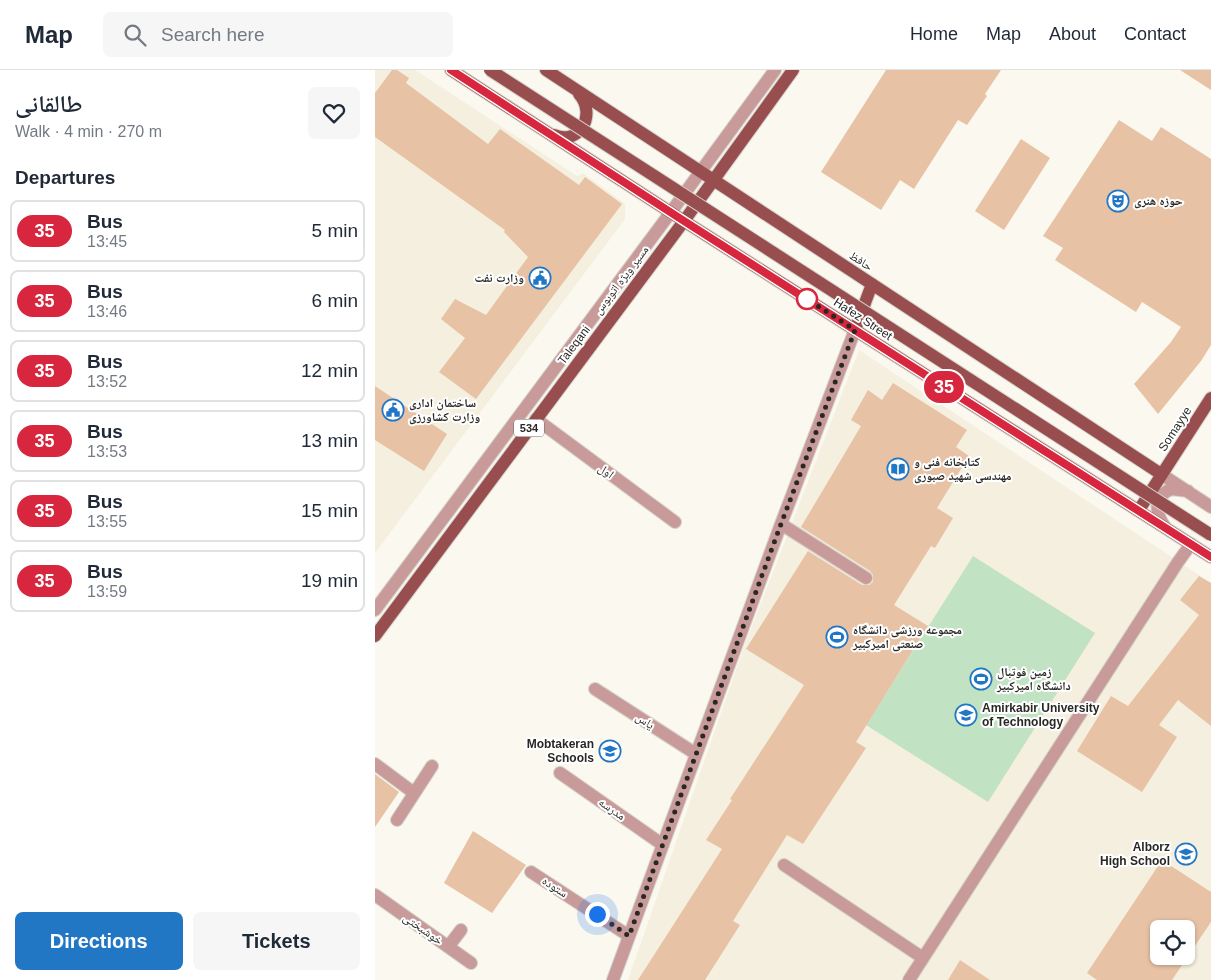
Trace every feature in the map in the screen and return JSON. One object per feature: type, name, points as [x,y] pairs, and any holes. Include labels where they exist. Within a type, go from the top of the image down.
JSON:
[{"type":"main road","name":"Hafez Street","points":[[451,70],[1211,557]]},
{"type":"main road","points":[[464,70],[466,77],[473,84]]},
{"type":"main road","name":"Hafez Street","points":[[490,70],[1211,535]]},
{"type":"main road","name":"حافظ","points":[[546,70],[1161,474]]},
{"type":"main road","name":"Taleqani","points":[[375,636],[379,623],[536,419],[684,221],[793,70]]},
{"type":"main road","points":[[542,129],[559,137],[568,137],[576,134],[583,127],[587,119],[588,110],[585,102],[572,87]]},
{"type":"main road","points":[[855,330],[872,284]]},
{"type":"main road","name":"Somayye","points":[[1139,510],[1211,398]]},
{"type":"street","name":"مسیر ویژه اتوبوس","points":[[375,610],[775,70]]},
{"type":"street","points":[[613,980],[781,524],[855,330]]},
{"type":"street","name":"اول","points":[[536,419],[675,522]]},
{"type":"street","points":[[1161,474],[1211,507]]},
{"type":"street","points":[[1165,527],[1159,519],[1156,510],[1160,497],[1171,490],[1187,492]]},
{"type":"street","points":[[781,524],[866,578]]},
{"type":"street","points":[[909,980],[1191,544]]},
{"type":"street","name":"یاس","points":[[595,688],[696,754]]},
{"type":"street","points":[[375,764],[414,793]]},
{"type":"street","points":[[397,820],[432,766]]},
{"type":"street","name":"مدرسه","points":[[560,773],[663,845]]},
{"type":"street","points":[[784,866],[923,958]]},
{"type":"street","name":"ستوده","points":[[531,872],[629,936]]},
{"type":"street","name":"خوشبختی","points":[[375,895],[471,963]]},
{"type":"street","points":[[449,946],[461,930]]},
{"type":"shaded area","points":[[375,70],[415,70],[577,176],[583,173],[625,204],[625,219],[375,553]]},
{"type":"shaded area","name":"Amirkabir University of Technology","points":[[859,350],[1211,583],[1211,980],[628,980],[743,650]]},
{"type":"green space","name":"زمین فوتبال دانشگاه امیرکبیر","points":[[973,556],[1095,633],[988,802],[866,725]]},
{"type":"building","points":[[392,70],[397,70],[409,78],[406,83],[488,144],[500,129],[579,185],[585,177],[622,204],[476,399],[439,372],[465,338],[441,319],[455,299],[486,315],[528,257],[504,232],[505,230],[375,137],[375,93]]},
{"type":"building","points":[[886,70],[1001,70],[985,94],[987,96],[967,125],[958,120],[914,189],[900,180],[881,210],[821,172]]},
{"type":"building","points":[[1180,70],[1211,70],[1211,90]]},
{"type":"building","points":[[1119,120],[1152,141],[1161,127],[1211,159],[1211,345],[1201,361],[1158,414],[1134,384],[1171,342],[1181,327],[1142,302],[1136,312],[1055,260],[1063,248],[1043,236]]},
{"type":"building","points":[[1021,139],[1050,158],[1004,230],[975,211]]},
{"type":"building","points":[[893,383],[967,430],[956,447],[969,456],[937,508],[953,518],[935,548],[931,546],[894,605],[928,626],[856,742],[866,748],[803,844],[787,835],[733,921],[740,925],[705,980],[638,980],[722,849],[706,840],[732,800],[730,799],[804,685],[746,649],[808,551],[862,585],[869,585],[873,582],[873,575],[870,571],[801,527],[861,426],[851,420],[868,390],[882,400]]},
{"type":"building","name":"ساختمان اداری وزارت کشاورزی","points":[[375,386],[447,434],[424,471],[375,440]]},
{"type":"building","points":[[1199,576],[1211,583],[1211,726],[1178,700],[1159,725],[1177,737],[1142,792],[1077,751],[1111,696],[1128,706],[1199,615],[1180,600]]},
{"type":"building","points":[[375,774],[399,792],[375,827]]},
{"type":"building","points":[[473,831],[526,865],[492,913],[444,883]]},
{"type":"building","points":[[1162,860],[1211,892],[1211,922],[1195,946],[1195,920],[1150,920],[1150,965],[1182,965],[1172,980],[1097,980],[1087,973]]},
{"type":"building","points":[[960,960],[990,980],[948,980]]},
{"type":"bus line","name":"35","points":[[451,70],[693,227],[1211,557]]},
{"type":"place","name":"حوزه هنری","points":[[1118,201]]},
{"type":"place","name":"وزارت نفت","points":[[540,278]]},
{"type":"place","name":"ساختمان اداری وزارت کشاورزی","points":[[393,410]]},
{"type":"place","name":"کتابخانه فنی و مهندسی شهید صبوری","points":[[898,469]]},
{"type":"place","name":"مجموعه ورزشی دانشگاه صنعتی امیرکبیر","points":[[837,637]]},
{"type":"place","name":"زمین فوتبال دانشگاه امیرکبیر","points":[[981,679]]},
{"type":"place","name":"Amirkabir University of Technology","points":[[966,715]]},
{"type":"place","name":"Mobtakeran Schools","points":[[610,751]]},
{"type":"place","name":"Alborz High School","points":[[1186,854]]},
{"type":"route","points":[[597,914],[629,936],[781,524],[855,330],[807,299]]}]
